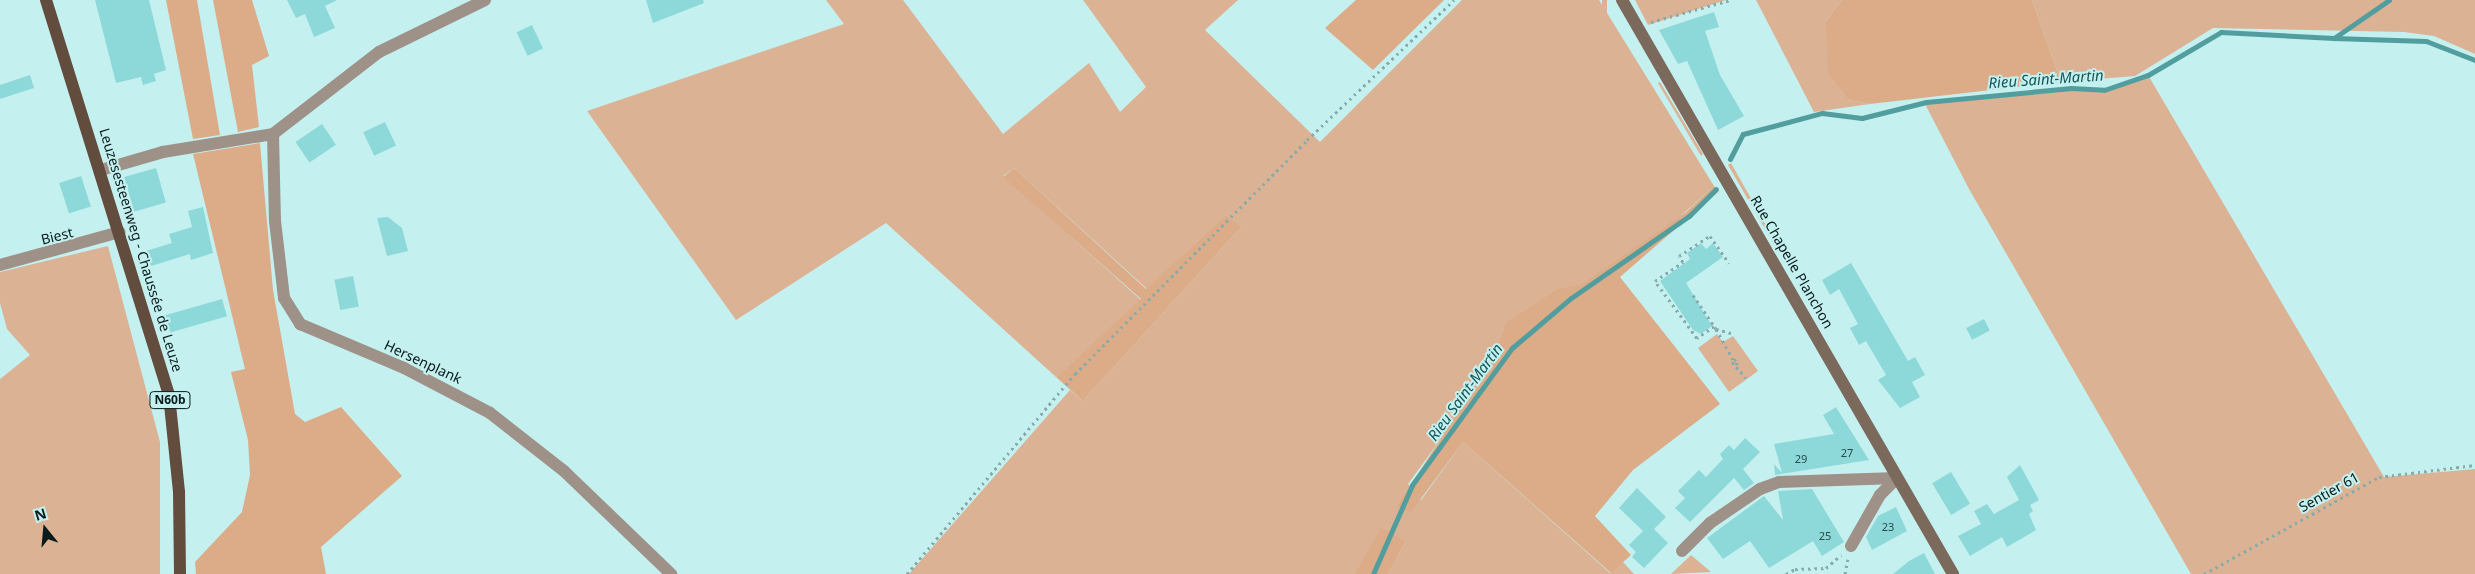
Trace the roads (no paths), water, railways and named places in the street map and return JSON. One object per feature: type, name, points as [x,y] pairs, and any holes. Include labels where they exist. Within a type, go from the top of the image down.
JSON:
[{"type":"main road","name":"Leuzesesteenweg - Chaussée de Leuze","points":[[46,0],[101,170],[171,404],[179,492],[180,574]]},
{"type":"street","points":[[101,170],[163,152],[273,134],[379,52],[486,0]]},
{"type":"street","name":"Rue Chapelle Planchon","points":[[1622,0],[1953,574]]},
{"type":"street","name":"Hersenplank","points":[[273,134],[275,221],[284,298],[300,324],[404,368],[490,413],[564,471],[671,574]]},
{"type":"street","name":"Biest","points":[[0,265],[120,232]]},
{"type":"street","points":[[1851,546],[1880,495],[1897,478]]},
{"type":"street","points":[[1682,551],[1710,524],[1760,489],[1780,482],[1897,478]]},
{"type":"waterway","name":"Rieu Saint-Martin","points":[[1730,159],[1743,134],[1822,113],[1862,118],[1926,102],[2071,88],[2104,90],[2148,75],[2221,32],[2334,38],[2389,0]]},
{"type":"waterway","points":[[2334,38],[2426,41],[2475,60]]},
{"type":"waterway","name":"Rieu Saint-Martin","points":[[1373,574],[1412,485],[1512,348],[1571,298],[1689,216],[1716,189]]}]
